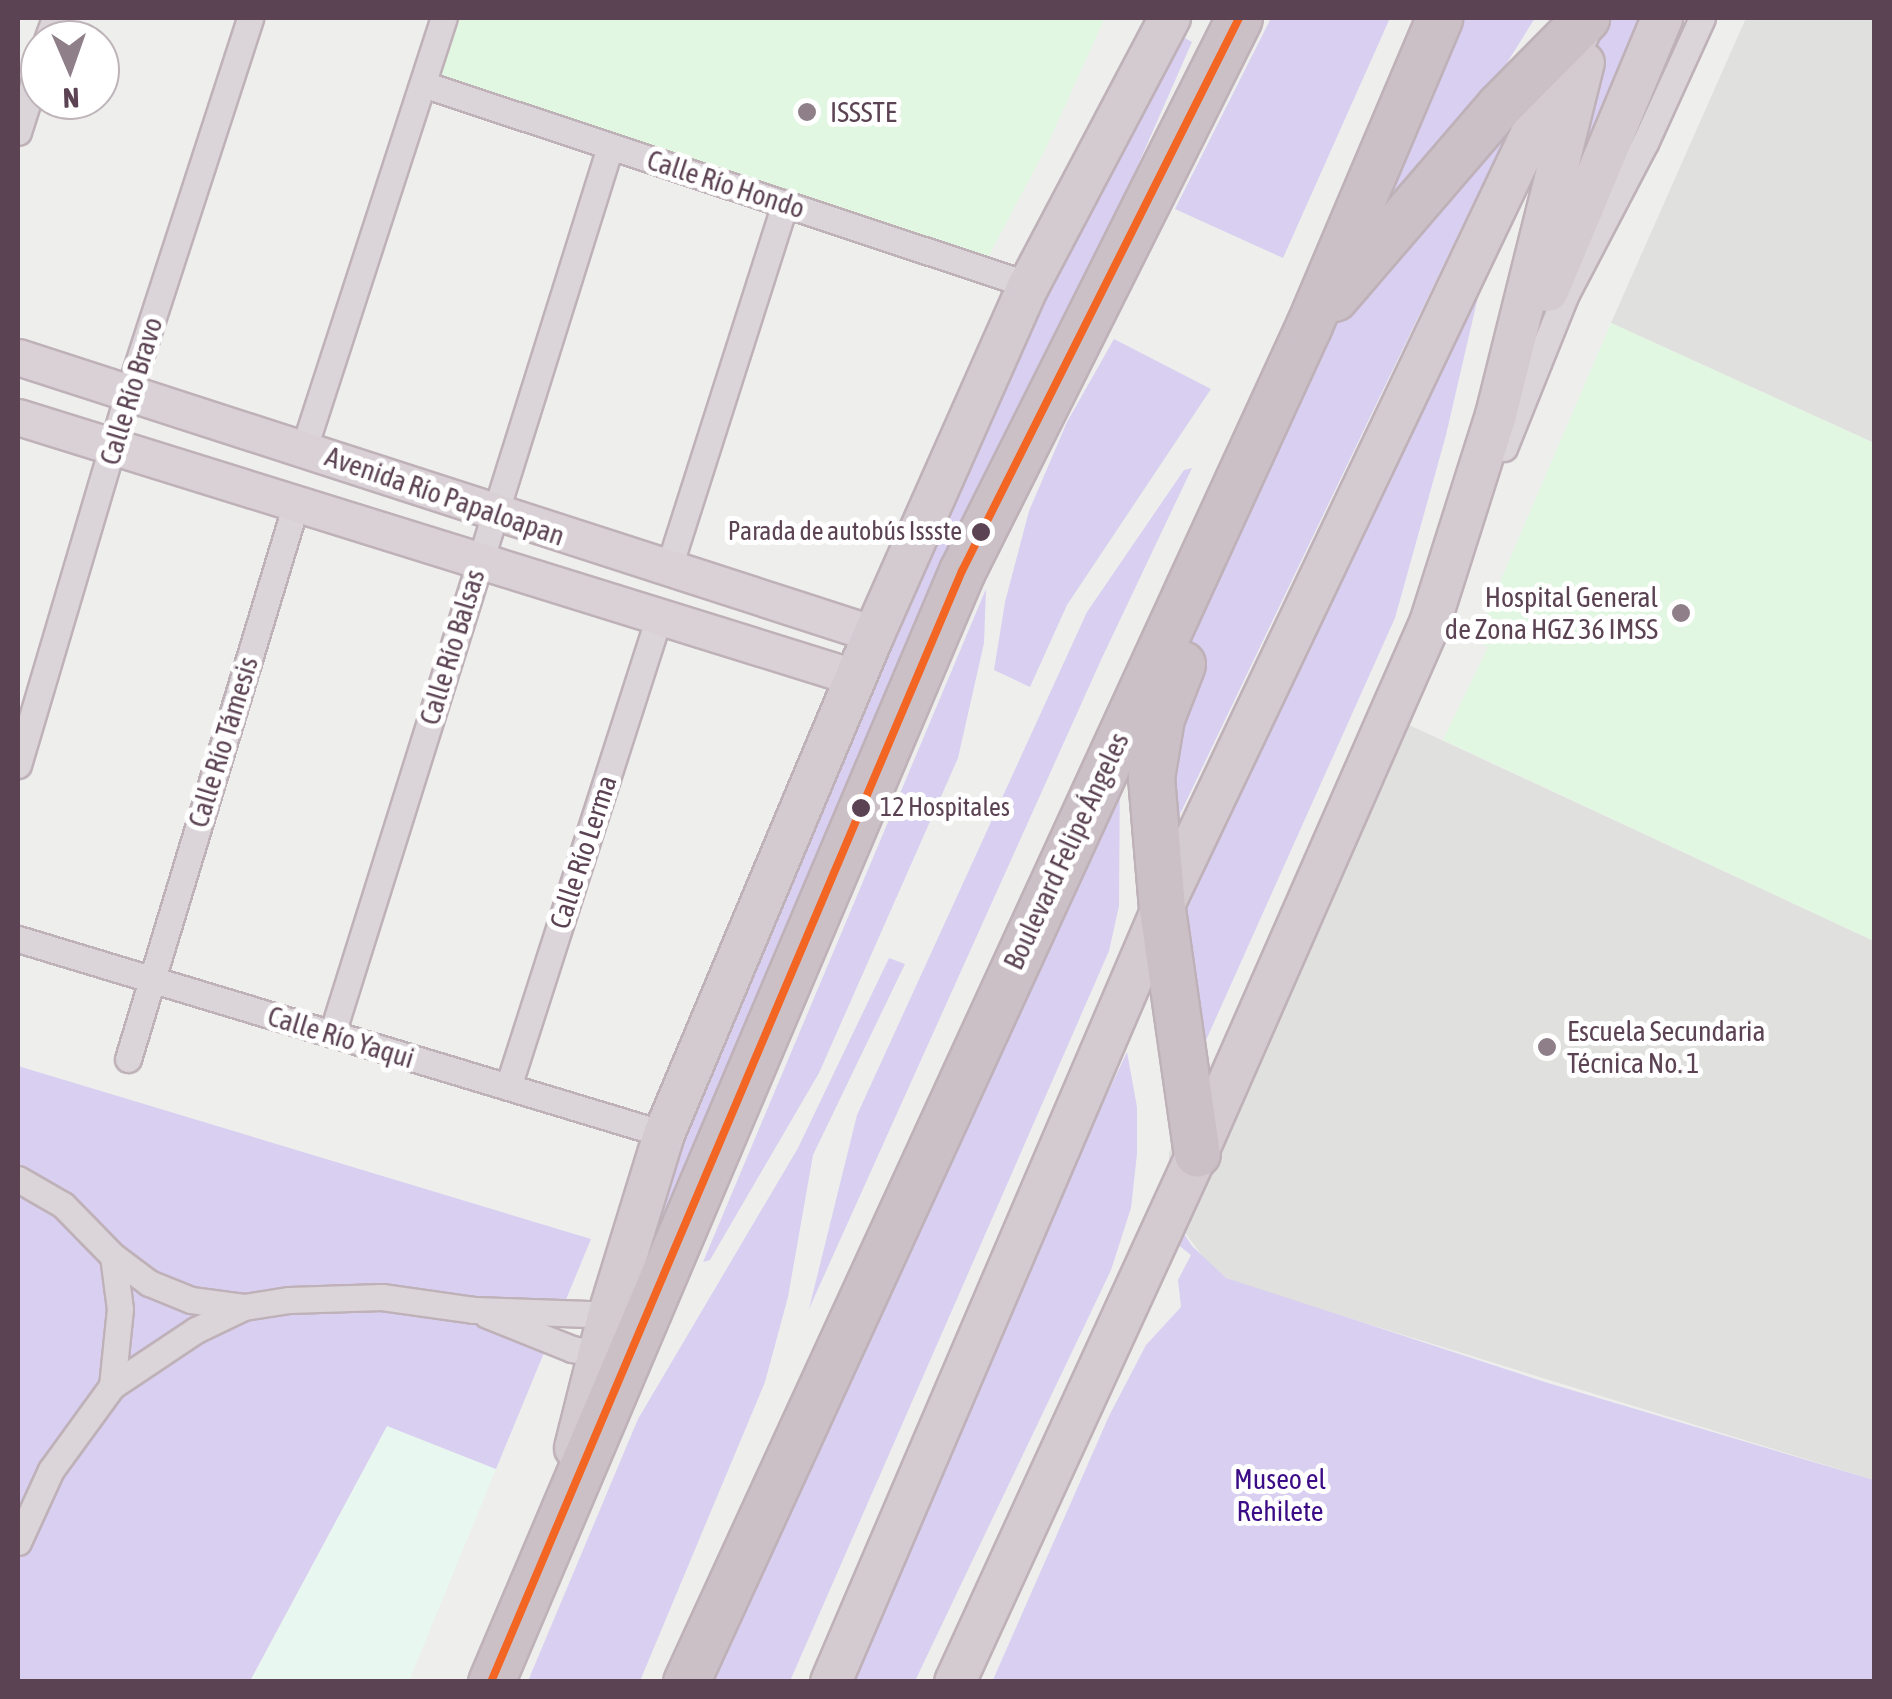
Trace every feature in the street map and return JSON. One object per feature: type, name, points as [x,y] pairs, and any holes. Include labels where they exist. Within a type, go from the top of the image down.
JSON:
[{"type":"highway","points":[[490,1682],[556,1524],[620,1336],[962,571],[1240,18]]},
{"type":"highway","name":"Boulevard Felipe Ángeles","points":[[686,1682],[1309,326],[1438,18]]},
{"type":"highway","points":[[1309,326],[1499,106],[1586,18]]},
{"type":"highway","points":[[1197,1154],[1162,908],[1151,778],[1161,718],[1224,562],[1246,456]]},
{"type":"main road","points":[[620,1336],[664,1134],[874,634],[1029,285],[1174,18]]},
{"type":"main road","points":[[831,1682],[1162,908],[1586,18]]},
{"type":"main road","points":[[956,1682],[1197,1154],[1430,622],[1496,415],[1595,18]]},
{"type":"main road","points":[[1496,415],[1662,18]]},
{"type":"street","name":"Calle Río Bravo","points":[[18,766],[129,391],[250,18]]},
{"type":"street","points":[[304,448],[444,18]]},
{"type":"street","points":[[1430,622],[1566,294],[1645,143],[1702,18]]},
{"type":"street","name":"Calle Río Hondo","points":[[423,84],[1029,285]]},
{"type":"street","name":"Calle Río Balsas","points":[[332,1034],[610,147]]},
{"type":"street","points":[[668,570],[785,203]]},
{"type":"street","name":"Avenida Río Papaloapan","points":[[18,357],[874,634]]},
{"type":"street","name":"Avenida Río Papaloapan","points":[[18,417],[857,678]]},
{"type":"street","name":"Calle Río Támesis","points":[[128,1059],[296,504]]},
{"type":"street","name":"Calle Río Lerma","points":[[508,1087],[658,617]]},
{"type":"street","name":"Calle Río Yaqui","points":[[18,940],[664,1134]]},
{"type":"street","points":[[18,1179],[64,1204],[113,1256],[148,1283],[192,1300],[244,1307],[366,1297],[473,1310],[620,1336]]},
{"type":"street","points":[[112,1386],[120,1309],[113,1256]]},
{"type":"street","points":[[18,1542],[51,1470],[112,1386],[196,1330],[244,1307]]},
{"type":"street","points":[[473,1310],[620,1336]]},
{"type":"shaded area","name":"ISSSTE","points":[[458,18],[1102,18],[1103,22],[1045,150],[985,263],[439,75]]},
{"type":"shaded area","points":[[1746,18],[1874,18],[1874,443],[1611,323]]},
{"type":"shaded area","name":"Hospital General de Zona HGZ 36 IMSS","points":[[1611,323],[1874,443],[1874,941],[1443,740],[1488,647],[1475,640]]},
{"type":"shaded area","name":"Escuela Secundaria Técnica No. 1","points":[[1379,711],[1874,941],[1874,1480],[1251,1288],[1226,1278],[1207,1262],[1173,1217],[1169,1153]]},
{"type":"shaded area","points":[[387,1426],[496,1469],[409,1681],[250,1682]]},
{"type":"green space","points":[[1271,18],[1390,18],[1283,258],[1175,209]]},
{"type":"green space","points":[[1439,18],[1535,18],[1505,66],[1347,246]]},
{"type":"green space","points":[[1602,18],[1648,18],[1546,235]]},
{"type":"green space","points":[[1183,37],[1192,42],[1127,190],[942,569],[632,1307],[673,1136],[1054,276]]},
{"type":"green space","points":[[1519,109],[1158,860],[1160,705],[1328,326]]},
{"type":"green space","points":[[1496,219],[1446,435],[1395,618],[1194,1067],[1161,976],[1220,818]]},
{"type":"green space","points":[[1114,339],[1211,389],[1067,605],[1030,687],[994,670],[1005,602],[1029,511],[1067,422]]},
{"type":"green space","points":[[1192,468],[1101,660],[809,1309],[857,1115],[1087,612],[1184,470]]},
{"type":"green space","points":[[986,589],[984,643],[958,758],[819,1073],[710,1260],[703,1262]]},
{"type":"green space","points":[[1120,757],[1119,906],[1109,951],[790,1681],[689,1682]]},
{"type":"green space","points":[[889,958],[905,964],[813,1155],[788,1297],[765,1382],[640,1681],[528,1681],[638,1419],[798,1148]]},
{"type":"green space","points":[[1127,1052],[1137,1107],[1137,1154],[1131,1208],[1111,1270],[915,1681],[842,1682],[970,1384]]},
{"type":"green space","points":[[18,1066],[591,1239],[496,1469],[387,1426],[250,1681],[18,1681]]},
{"type":"green space","name":"Museo el Rehilete","points":[[1169,1153],[1173,1217],[1192,1246],[1226,1278],[1548,1383],[1874,1480],[1874,1681],[992,1682],[1109,1416],[1146,1345],[1181,1307],[1178,1280],[1191,1255],[1168,1237]]},
{"type":"transit line","points":[[491,1682],[962,571],[1239,18]]},
{"type":"place","name":"ISSSTE","points":[[807,112]]},
{"type":"place","name":"Parada de autobús Issste","points":[[981,532]]},
{"type":"place","name":"Hospital General de Zona HGZ 36 IMSS","points":[[1681,613]]},
{"type":"place","name":"12 Hospitales","points":[[861,808]]},
{"type":"place","name":"Escuela Secundaria Técnica No. 1","points":[[1547,1047]]}]
